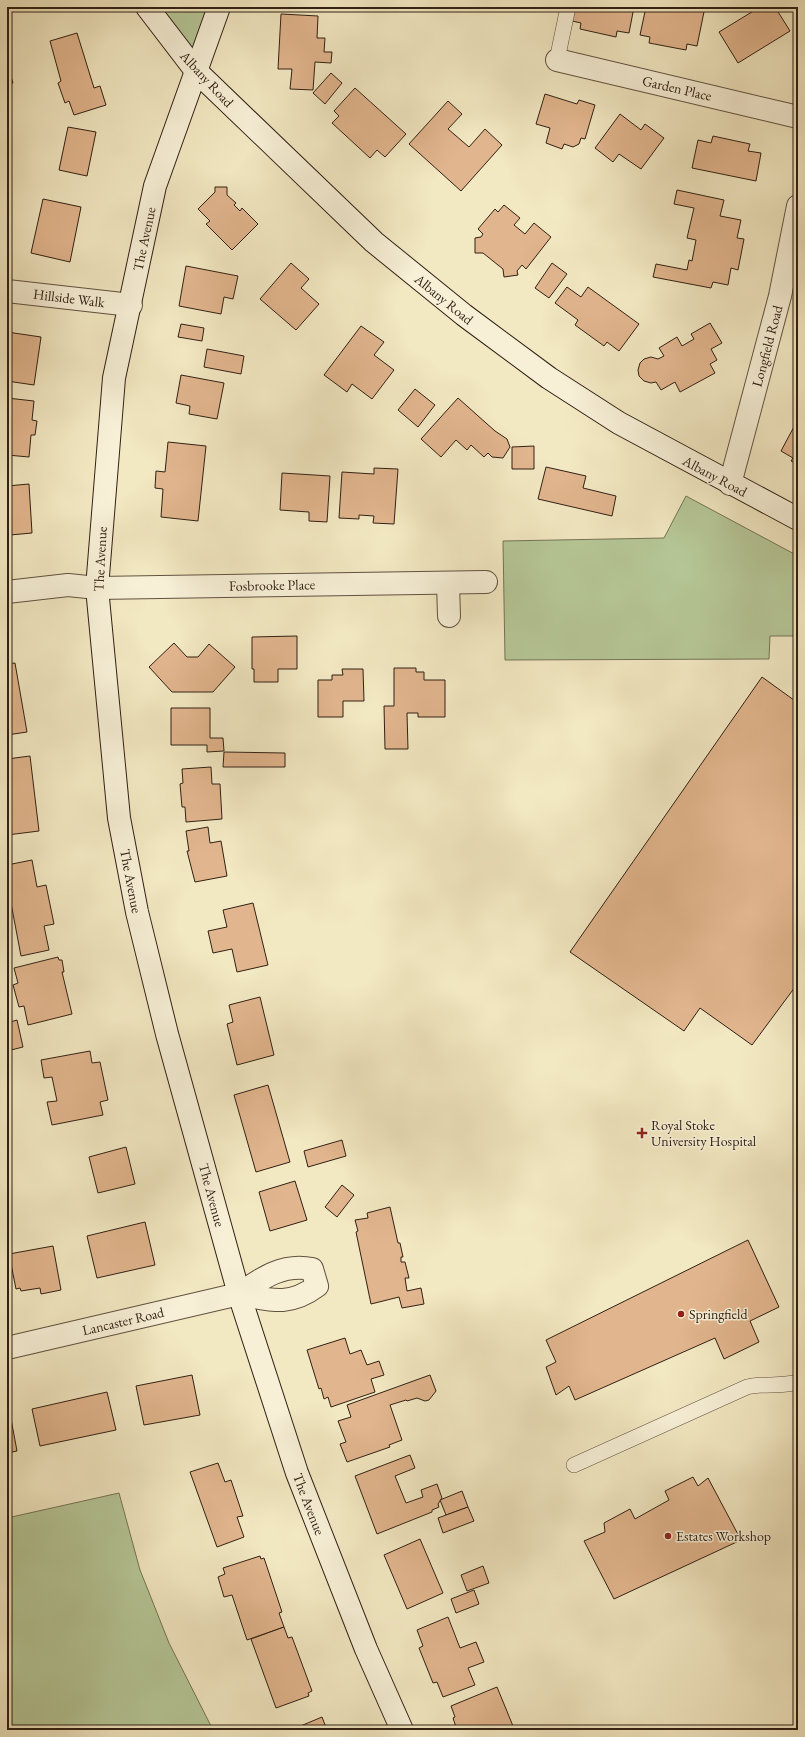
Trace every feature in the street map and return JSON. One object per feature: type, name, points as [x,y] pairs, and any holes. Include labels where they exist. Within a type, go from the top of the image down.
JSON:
[{"type":"street","name":"Albany Road","points":[[147,7],[196,71],[374,242],[464,315],[549,378],[619,423],[730,484],[798,519]]},
{"type":"street","name":"The Avenue","points":[[219,7],[156,186],[131,306],[114,378],[97,588],[119,818],[137,912],[167,1034],[239,1294],[297,1473],[366,1649],[402,1730]]},
{"type":"street","name":"Garden Place","points":[[557,60],[798,117]]},
{"type":"street","name":"Longfield Road","points":[[730,484],[780,296],[798,206]]},
{"type":"street","name":"Hillside Walk","points":[[7,291],[131,306]]},
{"type":"street","name":"Fosbrooke Place","points":[[7,592],[68,585],[97,588],[486,582]]},
{"type":"street","points":[[448,583],[449,616]]},
{"type":"street","name":"Lancaster Road","points":[[7,1348],[239,1294]]},
{"type":"lane","points":[[557,60],[568,7]]},
{"type":"lane","points":[[574,1465],[747,1387],[760,1384],[785,1384],[798,1382]]},
{"type":"green space","points":[[147,7],[219,7],[196,71]]},
{"type":"green space","points":[[686,496],[798,556],[798,636],[770,636],[769,659],[505,660],[503,541],[664,538]]},
{"type":"green space","points":[[119,1493],[140,1570],[169,1643],[213,1730],[7,1730],[7,1518]]},
{"type":"building","points":[[299,7],[327,7],[326,10],[299,9]]},
{"type":"building","points":[[575,7],[634,7],[629,33],[617,31],[616,37],[580,29],[581,23],[572,21]]},
{"type":"building","points":[[646,7],[663,7],[680,11],[681,7],[705,7],[697,46],[687,44],[686,50],[649,43],[650,37],[640,35]]},
{"type":"building","points":[[760,7],[775,7],[790,31],[738,63],[719,32]]},
{"type":"building","points":[[281,14],[318,16],[317,38],[325,38],[324,52],[332,52],[331,63],[315,62],[313,90],[290,89],[292,69],[278,69]]},
{"type":"building","points":[[77,33],[94,88],[100,86],[106,105],[74,115],[69,101],[65,103],[58,83],[61,81],[50,41]]},
{"type":"building","points":[[7,64],[13,83],[7,85]]},
{"type":"building","points":[[331,73],[342,83],[325,104],[313,93]]},
{"type":"building","points":[[355,88],[406,134],[385,157],[377,150],[370,158],[332,123],[339,116],[334,111]]},
{"type":"building","points":[[545,94],[577,104],[579,100],[595,105],[585,139],[581,138],[579,144],[573,147],[564,144],[562,149],[546,143],[550,128],[536,124]]},
{"type":"building","points":[[448,101],[462,114],[448,129],[469,147],[485,129],[502,145],[461,191],[409,144]]},
{"type":"building","points":[[620,114],[641,130],[645,124],[664,138],[641,169],[619,154],[613,162],[595,148]]},
{"type":"building","points":[[68,127],[96,132],[87,176],[59,170]]},
{"type":"building","points":[[713,136],[750,144],[748,151],[761,153],[756,181],[692,168],[698,140],[711,143]]},
{"type":"building","points":[[215,187],[227,187],[227,195],[236,203],[234,205],[240,211],[242,208],[258,224],[232,250],[206,224],[210,221],[198,209],[215,192]]},
{"type":"building","points":[[677,190],[724,200],[720,216],[741,220],[737,238],[744,239],[738,270],[731,268],[728,285],[713,282],[711,288],[653,277],[656,264],[687,270],[689,260],[692,261],[696,240],[687,238],[694,208],[674,204]]},
{"type":"building","points":[[43,199],[81,207],[70,262],[31,253]]},
{"type":"building","points":[[504,205],[520,218],[514,225],[525,234],[534,223],[551,237],[526,269],[522,265],[517,271],[518,275],[504,277],[503,269],[483,253],[475,253],[475,238],[481,237],[483,234],[478,229],[495,209],[498,212]]},
{"type":"building","points":[[291,263],[309,279],[301,288],[319,304],[296,330],[260,299]]},
{"type":"building","points":[[552,263],[567,274],[549,298],[535,288]]},
{"type":"building","points":[[186,266],[238,276],[233,299],[224,297],[221,314],[179,306]]},
{"type":"building","points":[[567,287],[581,297],[588,287],[639,324],[619,351],[607,342],[604,346],[575,325],[578,320],[555,303]]},
{"type":"building","points":[[710,323],[722,343],[711,349],[717,360],[710,364],[715,373],[680,392],[675,382],[661,390],[656,382],[651,383],[644,381],[639,376],[638,370],[640,363],[644,359],[651,357],[658,359],[664,356],[659,348],[677,337],[682,346],[694,339],[691,334]]},
{"type":"building","points":[[181,324],[204,328],[202,341],[178,337]]},
{"type":"building","points":[[361,326],[384,342],[374,355],[394,370],[372,399],[352,384],[347,392],[324,375]]},
{"type":"building","points":[[7,332],[41,337],[34,385],[7,381]]},
{"type":"building","points":[[207,349],[244,356],[241,374],[204,367]]},
{"type":"building","points":[[798,356],[798,370],[795,369]]},
{"type":"building","points":[[181,375],[224,383],[217,419],[189,414],[190,406],[176,403]]},
{"type":"building","points":[[415,389],[435,405],[418,427],[398,410]]},
{"type":"building","points":[[7,398],[34,401],[32,420],[37,421],[35,435],[31,435],[29,457],[7,455]]},
{"type":"building","points":[[458,398],[495,431],[507,439],[510,447],[503,458],[492,457],[488,453],[484,457],[471,445],[467,450],[456,440],[441,457],[421,439]]},
{"type":"building","points":[[797,421],[798,464],[791,461],[793,458],[781,451]]},
{"type":"building","points":[[168,442],[206,446],[198,521],[161,517],[163,489],[155,488],[156,471],[165,472]]},
{"type":"building","points":[[534,446],[534,469],[512,469],[512,447]]},
{"type":"building","points":[[546,467],[586,476],[583,488],[616,496],[612,516],[538,499]]},
{"type":"building","points":[[374,468],[398,469],[394,524],[373,523],[374,516],[359,515],[359,519],[339,518],[342,472],[374,474]]},
{"type":"building","points":[[282,473],[330,476],[327,522],[309,521],[309,512],[280,510]]},
{"type":"building","points":[[29,484],[32,533],[10,535],[9,521],[7,521],[7,486]]},
{"type":"building","points":[[297,636],[297,669],[278,669],[278,682],[254,682],[254,669],[252,669],[252,637]]},
{"type":"building","points":[[174,643],[187,657],[198,657],[209,644],[235,667],[213,692],[172,692],[149,667]]},
{"type":"building","points":[[15,663],[27,732],[7,735],[7,664]]},
{"type":"building","points":[[394,668],[416,668],[416,672],[424,672],[424,680],[445,680],[445,717],[418,717],[418,713],[407,713],[408,749],[385,749],[384,706],[394,706]]},
{"type":"building","points":[[342,669],[363,669],[364,701],[343,701],[343,717],[318,717],[318,680],[332,680],[332,675],[343,675]]},
{"type":"building","points":[[762,677],[798,703],[798,983],[752,1045],[700,1008],[684,1031],[570,952]]},
{"type":"building","points":[[171,708],[210,708],[210,738],[223,738],[224,751],[207,752],[207,745],[171,745]]},
{"type":"building","points":[[224,752],[285,753],[285,767],[223,767]]},
{"type":"building","points":[[30,756],[39,831],[7,835],[7,759]]},
{"type":"building","points":[[211,767],[212,784],[220,784],[222,819],[186,822],[185,807],[182,807],[180,784],[183,783],[182,769]]},
{"type":"building","points":[[208,827],[210,843],[221,841],[227,876],[195,882],[187,851],[189,851],[186,831]]},
{"type":"building","points":[[32,860],[37,887],[46,885],[54,924],[44,926],[49,950],[21,956],[7,882],[7,865]]},
{"type":"building","points":[[253,903],[268,965],[237,972],[232,949],[213,953],[208,931],[227,927],[223,910]]},
{"type":"building","points":[[58,957],[59,960],[62,960],[64,972],[62,972],[72,1014],[28,1025],[24,1006],[19,1007],[13,985],[18,983],[14,968]]},
{"type":"building","points":[[260,997],[274,1055],[237,1065],[227,1024],[233,1022],[229,1005]]},
{"type":"building","points":[[17,1020],[23,1047],[7,1051],[7,1023]]},
{"type":"building","points":[[90,1051],[92,1063],[100,1062],[108,1100],[100,1102],[103,1115],[52,1125],[47,1102],[57,1101],[52,1077],[44,1078],[41,1060]]},
{"type":"building","points":[[268,1085],[290,1162],[256,1172],[234,1095]]},
{"type":"building","points":[[342,1140],[346,1156],[308,1167],[304,1151]]},
{"type":"building","points":[[126,1147],[135,1184],[98,1193],[89,1157]]},
{"type":"building","points":[[295,1181],[307,1220],[270,1231],[259,1192]]},
{"type":"building","points":[[342,1185],[354,1195],[337,1217],[325,1207]]},
{"type":"building","points":[[390,1207],[398,1243],[400,1243],[403,1257],[401,1257],[401,1262],[405,1262],[409,1278],[405,1278],[407,1291],[421,1288],[424,1304],[402,1308],[399,1297],[371,1304],[356,1232],[358,1231],[355,1220],[368,1218],[367,1213]]},
{"type":"building","points":[[145,1222],[155,1265],[97,1278],[87,1236]]},
{"type":"building","name":"Springfield","points":[[748,1240],[779,1307],[750,1321],[759,1342],[724,1359],[715,1338],[575,1400],[569,1386],[556,1395],[546,1367],[556,1362],[546,1340]]},
{"type":"building","points":[[53,1246],[61,1290],[41,1294],[40,1288],[21,1291],[20,1288],[16,1289],[9,1254]]},
{"type":"building","points":[[345,1338],[350,1354],[361,1350],[367,1365],[379,1361],[384,1375],[371,1379],[375,1392],[331,1407],[328,1397],[324,1399],[321,1388],[319,1389],[307,1350]]},
{"type":"building","points":[[192,1375],[200,1415],[144,1425],[136,1386]]},
{"type":"building","points":[[430,1375],[436,1391],[429,1400],[425,1401],[417,1398],[390,1405],[402,1440],[389,1445],[390,1447],[347,1462],[340,1444],[346,1442],[338,1421],[351,1417],[347,1405]]},
{"type":"building","points":[[107,1392],[116,1430],[40,1446],[32,1409]]},
{"type":"building","points":[[11,1419],[17,1451],[7,1453],[7,1420]]},
{"type":"building","points":[[410,1455],[415,1468],[395,1476],[406,1503],[423,1497],[421,1490],[437,1484],[442,1498],[438,1504],[439,1507],[432,1510],[432,1512],[377,1534],[355,1476]]},
{"type":"building","points":[[218,1463],[225,1482],[231,1480],[243,1516],[237,1517],[244,1537],[217,1547],[190,1472]]},
{"type":"building","name":"Estates Workshop","points":[[693,1477],[698,1486],[708,1478],[741,1540],[614,1599],[584,1541],[605,1532],[604,1523],[630,1509],[635,1519],[669,1500],[665,1491]]},
{"type":"building","points":[[462,1491],[468,1507],[446,1515],[440,1500]]},
{"type":"building","points":[[468,1507],[474,1521],[443,1533],[438,1518]]},
{"type":"building","points":[[420,1539],[443,1593],[407,1609],[384,1555]]},
{"type":"building","points":[[260,1556],[261,1559],[264,1558],[282,1612],[279,1613],[284,1627],[247,1640],[232,1595],[224,1597],[218,1577],[225,1574],[223,1568]]},
{"type":"building","points":[[483,1566],[489,1583],[467,1591],[461,1575]]},
{"type":"building","points":[[474,1590],[479,1604],[456,1613],[451,1599]]},
{"type":"building","points":[[448,1617],[460,1648],[476,1642],[484,1662],[468,1668],[475,1685],[443,1697],[437,1682],[433,1683],[419,1648],[423,1646],[417,1630]]},
{"type":"building","points":[[284,1627],[288,1638],[292,1637],[312,1691],[308,1693],[309,1696],[276,1708],[251,1639]]},
{"type":"building","points":[[497,1687],[513,1726],[503,1730],[457,1730],[453,1718],[455,1717],[451,1706]]},
{"type":"building","points":[[322,1717],[327,1730],[291,1730]]},
{"type":"place","name":"Royal Stoke University Hospital","points":[[642,1133]]},
{"type":"place","name":"Springfield","points":[[681,1314]]},
{"type":"place","name":"Estates Workshop","points":[[668,1536]]}]
